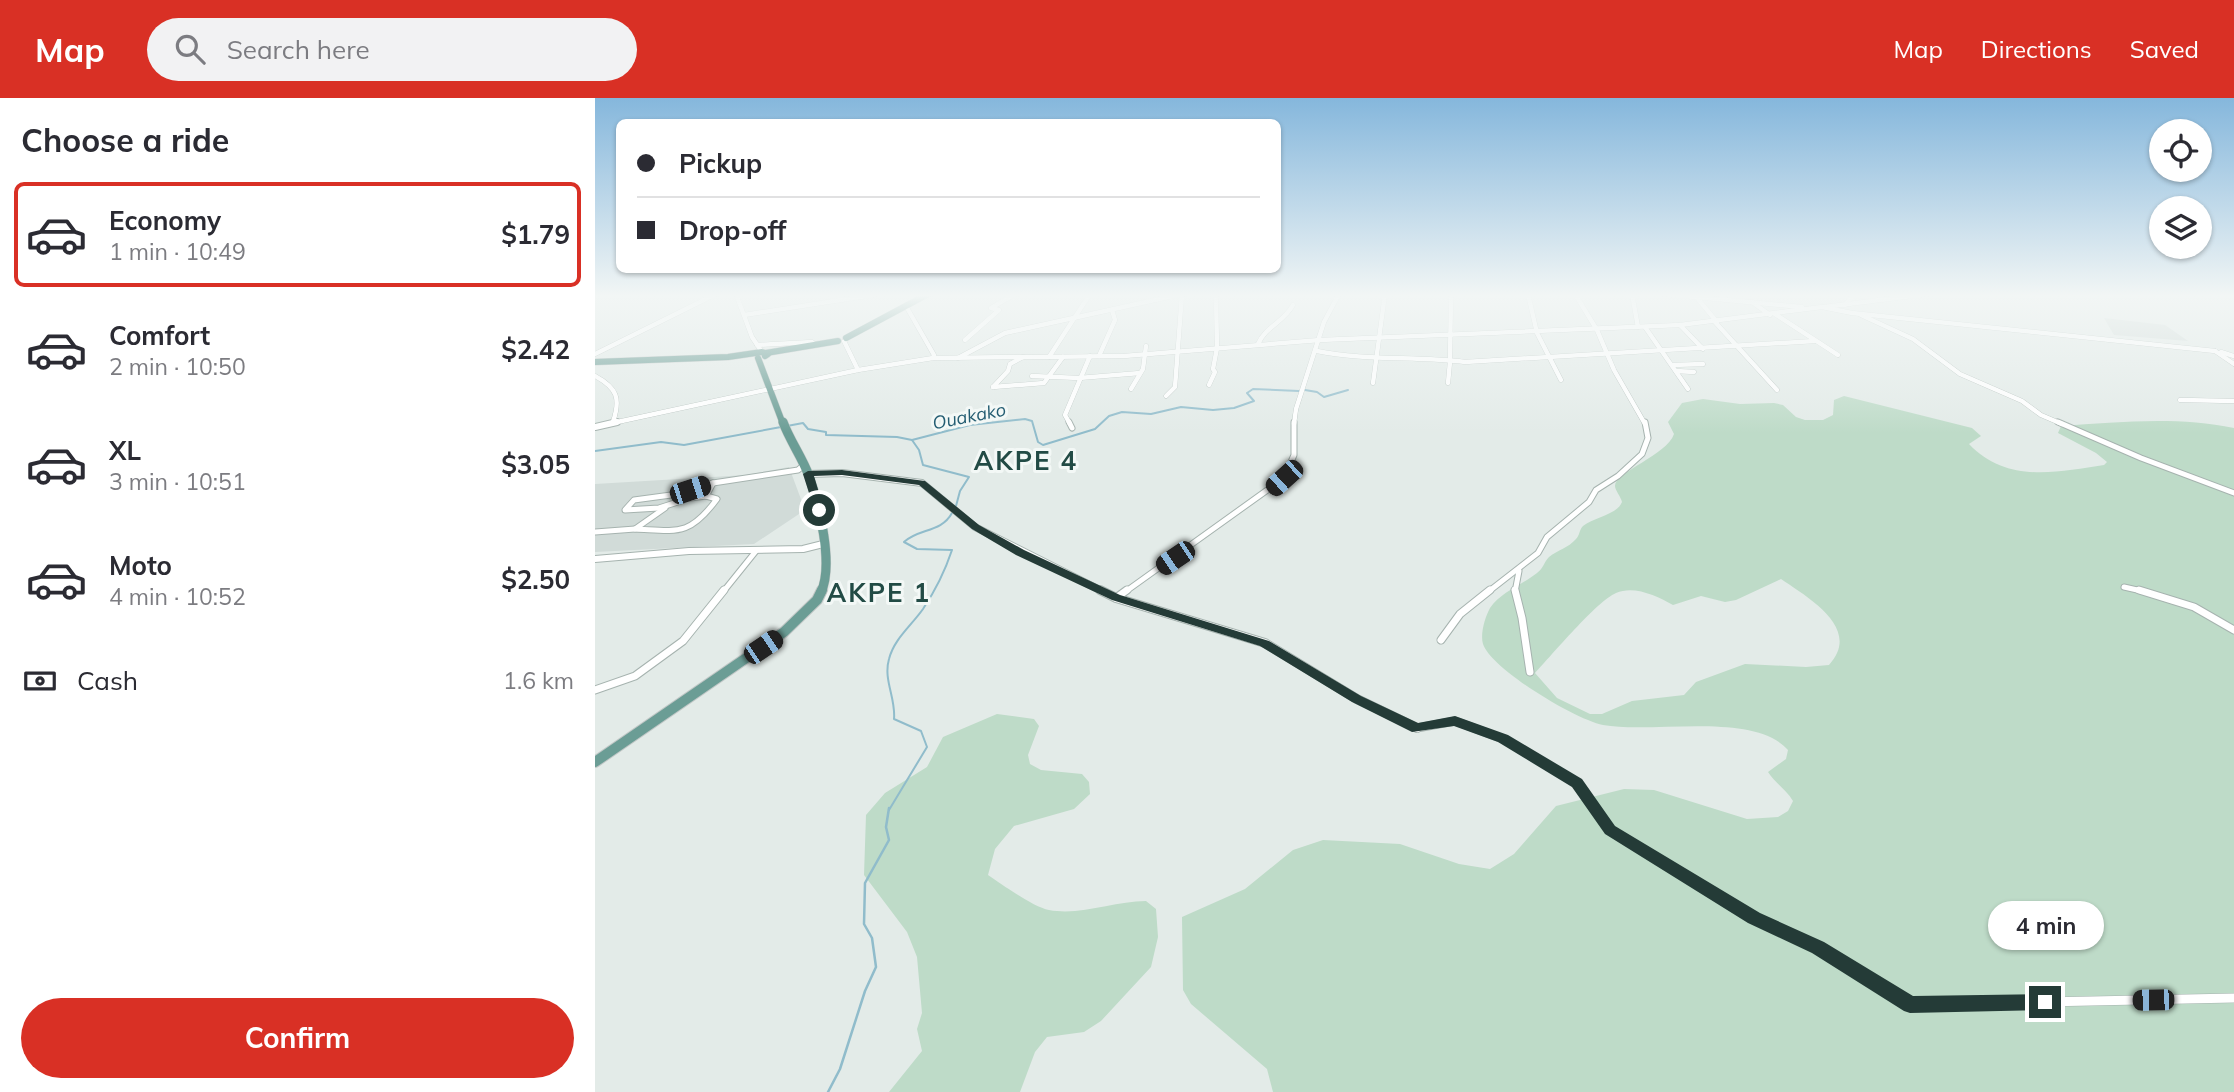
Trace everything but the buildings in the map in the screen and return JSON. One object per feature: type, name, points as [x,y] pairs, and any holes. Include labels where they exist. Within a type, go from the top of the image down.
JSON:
[{"type":"main road","points":[[595,362],[728,357],[840,340]]},
{"type":"main road","points":[[595,762],[784,632],[817,600],[827,579],[819,510],[806,469],[785,427],[760,354]]},
{"type":"street","points":[[595,354],[622,340]]},
{"type":"street","points":[[754,340],[760,354],[814,344]]},
{"type":"street","points":[[843,340],[857,370]]},
{"type":"street","points":[[925,340],[934,355],[933,358]]},
{"type":"street","points":[[958,358],[989,340]]},
{"type":"street","points":[[1049,357],[1060,340]]},
{"type":"street","points":[[1099,356],[1106,340]]},
{"type":"street","points":[[1167,396],[1175,387],[1180,340]]},
{"type":"street","points":[[1209,385],[1215,372],[1213,369],[1217,340]]},
{"type":"street","points":[[595,427],[857,370],[933,358],[1148,354],[1314,340]]},
{"type":"street","points":[[1116,598],[1206,537],[1284,478],[1296,445],[1294,421],[1320,340]]},
{"type":"street","points":[[1373,383],[1378,340]]},
{"type":"street","points":[[1448,383],[1449,340]]},
{"type":"street","points":[[1541,340],[1561,380]]},
{"type":"street","points":[[1441,640],[1460,614],[1538,554],[1547,537],[1589,502],[1596,490],[1637,460],[1647,446],[1644,419],[1614,370],[1602,340]]},
{"type":"street","points":[[1653,340],[1688,389]]},
{"type":"street","points":[[1695,340],[1703,348]]},
{"type":"street","points":[[1733,340],[1777,390]]},
{"type":"street","points":[[1915,340],[1960,374],[2022,401],[2045,416],[2141,458],[2234,493]]},
{"type":"street","points":[[2114,340],[2215,351],[2234,356]]},
{"type":"street","points":[[1317,351],[1341,356],[1450,360],[1815,341],[1838,355]]},
{"type":"street","points":[[1131,389],[1139,382],[1148,354],[1146,345]]},
{"type":"street","points":[[2215,351],[2234,364]]},
{"type":"street","points":[[1072,428],[1065,415],[1090,356]]},
{"type":"street","points":[[1023,357],[1010,364],[1008,371],[993,387],[1044,383],[1063,357]]},
{"type":"street","points":[[1672,365],[1703,364]]},
{"type":"street","points":[[1676,371],[1694,372]]},
{"type":"street","points":[[1033,376],[1079,379],[1140,373]]},
{"type":"street","points":[[595,376],[612,384],[617,391],[618,407],[613,422]]},
{"type":"street","points":[[2180,400],[2234,401]]},
{"type":"street","points":[[595,532],[635,528],[680,530],[705,515],[717,499],[706,496],[648,510],[625,510],[634,500],[713,483],[797,470],[842,472],[922,483],[975,527],[1116,598],[1265,643],[1357,699],[1417,728],[1455,721],[1503,739],[1577,783],[1610,830],[1754,918],[1818,947],[1910,1005],[2234,998]]},
{"type":"street","points":[[706,496],[713,483]]},
{"type":"street","points":[[684,500],[682,498],[690,490]]},
{"type":"street","points":[[635,528],[669,505]]},
{"type":"street","points":[[595,559],[689,551],[803,549],[823,544]]},
{"type":"street","points":[[595,691],[635,676],[683,641],[755,551]]},
{"type":"street","points":[[1520,569],[1514,588],[1523,618],[1530,672]]},
{"type":"street","points":[[2124,587],[2172,598],[2207,611],[2234,630]]},
{"type":"shaded area","points":[[789,467],[805,510],[754,544],[595,552],[595,484],[746,475]]},
{"type":"green space","points":[[1844,396],[1972,428],[1981,436],[1969,444],[1984,457],[2016,470],[2033,472],[2068,470],[2104,465],[2107,462],[2096,453],[2058,433],[2061,426],[2169,421],[2234,428],[2234,1092],[1273,1092],[1267,1069],[1191,1004],[1183,990],[1182,917],[1245,889],[1293,850],[1323,840],[1400,844],[1459,864],[1490,869],[1514,854],[1556,806],[1624,789],[1654,790],[1747,819],[1778,817],[1788,811],[1793,801],[1768,772],[1786,759],[1788,750],[1772,738],[1727,727],[1624,727],[1590,721],[1555,704],[1501,666],[1483,644],[1483,631],[1490,608],[1500,597],[1539,571],[1549,557],[1570,545],[1583,526],[1619,506],[1622,502],[1615,488],[1617,481],[1669,442],[1674,434],[1668,422],[1682,403],[1703,399],[1740,404],[1774,403],[1783,405],[1796,417],[1823,420],[1833,415],[1834,400]],"holes":[[[1781,579],[1817,604],[1836,626],[1838,651],[1829,665],[1806,667],[1745,664],[1696,682],[1684,695],[1632,701],[1602,714],[1590,714],[1557,698],[1535,673],[1587,617],[1616,593],[1638,591],[1673,605],[1701,596],[1725,602],[1736,600]]]},
{"type":"green space","points":[[997,714],[1034,719],[1039,726],[1028,755],[1030,764],[1041,770],[1082,774],[1089,782],[1090,794],[1074,809],[1014,826],[995,849],[988,875],[1027,900],[1049,910],[1085,910],[1146,901],[1156,909],[1158,937],[1151,967],[1101,1021],[1084,1032],[1047,1037],[1035,1052],[1020,1092],[889,1092],[922,1051],[917,1029],[922,1013],[917,957],[907,932],[864,875],[866,815],[885,793],[927,767],[943,737]]},
{"type":"waterway","name":"Ouakako","points":[[912,440],[970,425],[1025,419],[1032,421],[1038,442],[1043,445],[1095,429],[1109,416],[1122,412],[1151,414],[1181,407],[1213,410],[1234,408],[1254,401],[1247,393],[1253,389],[1299,391]]},
{"type":"waterway","name":"Ouakako","points":[[1305,390],[1317,392],[1324,397],[1348,390]]},
{"type":"waterway","name":"Ouakako","points":[[787,426],[803,423],[808,429],[826,432],[826,435],[897,437],[912,440]]},
{"type":"waterway","name":"Ouakako","points":[[595,451],[661,442],[684,445],[781,427]]},
{"type":"waterway","points":[[912,440],[919,450],[923,465],[969,477],[960,491],[956,506]]},
{"type":"waterway","points":[[889,810],[927,747],[921,731],[894,719],[888,674],[889,659],[899,639],[932,595],[952,550],[917,549],[904,542],[942,524],[952,513]]},
{"type":"waterway","points":[[828,1092],[840,1069],[865,991],[876,967],[872,938],[864,924],[865,883],[889,840],[886,827],[889,808]]},
{"type":"district","name":"AKPE 4","points":[[1026,460]]},
{"type":"district","name":"AKPE 1","points":[[879,592]]},
{"type":"route","points":[[819,510],[808,474],[842,472],[922,483],[975,527],[1116,598],[1265,643],[1357,699],[1417,728],[1455,721],[1503,739],[1577,783],[1610,830],[1754,918],[1818,947],[1910,1005],[2045,1002]]}]
